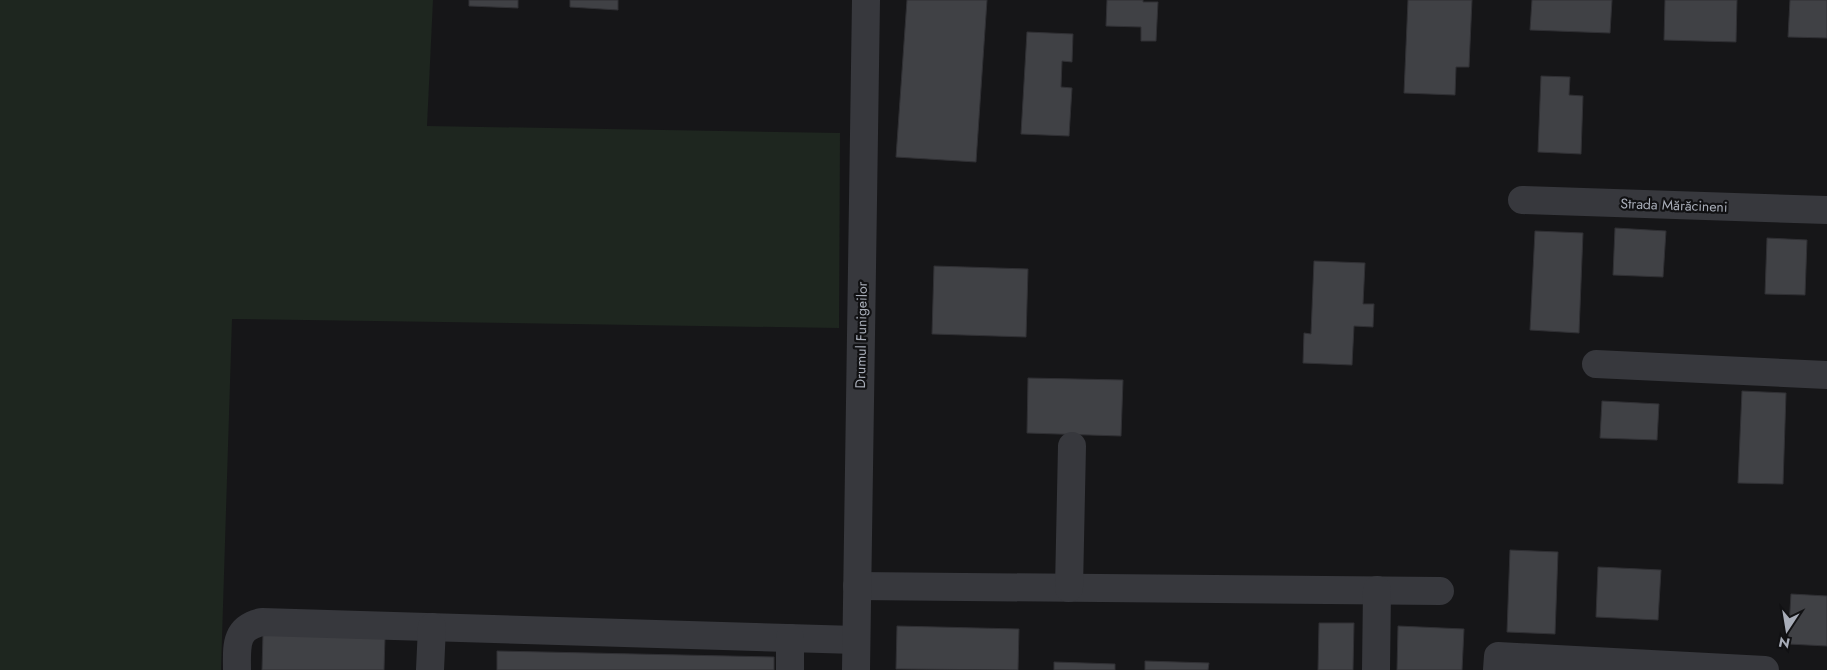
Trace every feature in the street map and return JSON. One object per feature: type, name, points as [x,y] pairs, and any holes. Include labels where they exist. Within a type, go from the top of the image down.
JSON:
[{"type":"street","name":"Drumul Funigeilor","points":[[856,670],[866,0]]},
{"type":"street","name":"Strada Mărăcineni","points":[[1522,200],[1827,210]]},
{"type":"street","points":[[1596,364],[1827,376]]},
{"type":"street","points":[[1069,588],[1072,446]]},
{"type":"street","points":[[857,586],[1440,591]]},
{"type":"street","points":[[1376,670],[1377,590]]},
{"type":"street","points":[[237,670],[237,640],[242,632],[252,624],[262,622],[856,640]]},
{"type":"street","points":[[430,670],[432,627]]},
{"type":"street","points":[[790,638],[790,670]]},
{"type":"street","points":[[1498,663],[1765,670]]},
{"type":"shaded area","points":[[0,0],[433,0],[427,126],[840,133],[839,328],[232,319],[221,670],[0,670]]},
{"type":"building","points":[[469,0],[518,0],[518,8],[469,6]]},
{"type":"building","points":[[570,0],[618,0],[618,10],[570,7]]},
{"type":"building","points":[[907,0],[987,0],[976,162],[896,157]]},
{"type":"building","points":[[1107,0],[1158,2],[1156,41],[1141,41],[1141,27],[1106,26]]},
{"type":"building","points":[[1408,0],[1472,0],[1469,67],[1456,67],[1455,95],[1404,93]]},
{"type":"building","points":[[1532,0],[1612,0],[1610,33],[1530,30]]},
{"type":"building","points":[[1665,0],[1737,0],[1736,42],[1664,40]]},
{"type":"building","points":[[1790,0],[1827,0],[1827,38],[1788,37]]},
{"type":"building","points":[[1027,32],[1073,34],[1072,62],[1062,61],[1061,87],[1072,88],[1069,136],[1021,134]]},
{"type":"building","points":[[1541,76],[1570,77],[1569,95],[1583,96],[1581,154],[1538,152]]},
{"type":"building","points":[[1615,228],[1666,231],[1663,277],[1613,275]]},
{"type":"building","points":[[1535,231],[1583,233],[1579,333],[1530,330]]},
{"type":"building","points":[[1767,238],[1807,240],[1805,295],[1765,294]]},
{"type":"building","points":[[1314,261],[1365,263],[1363,304],[1374,304],[1373,327],[1354,326],[1352,365],[1303,363],[1304,333],[1311,334]]},
{"type":"building","points":[[934,266],[1028,269],[1026,337],[932,334]]},
{"type":"building","points":[[1028,378],[1123,380],[1121,436],[1027,433]]},
{"type":"building","points":[[1742,391],[1786,393],[1783,484],[1738,483]]},
{"type":"building","points":[[1602,401],[1659,404],[1657,440],[1600,438]]},
{"type":"building","points":[[1510,550],[1558,552],[1555,634],[1507,632]]},
{"type":"building","points":[[1598,567],[1661,570],[1658,620],[1596,617]]},
{"type":"building","points":[[1791,594],[1827,596],[1827,646],[1788,644]]},
{"type":"building","points":[[1319,623],[1354,623],[1353,670],[1318,670]]},
{"type":"building","points":[[897,626],[1019,629],[1018,670],[896,669]]},
{"type":"building","points":[[1398,626],[1464,629],[1462,670],[1397,670]]},
{"type":"building","points":[[263,634],[385,637],[384,670],[262,670]]},
{"type":"building","points":[[497,651],[774,657],[774,670],[497,670]]},
{"type":"building","points":[[1145,661],[1209,663],[1208,670],[1145,670]]},
{"type":"building","points":[[1054,662],[1115,664],[1115,670],[1054,670]]}]
